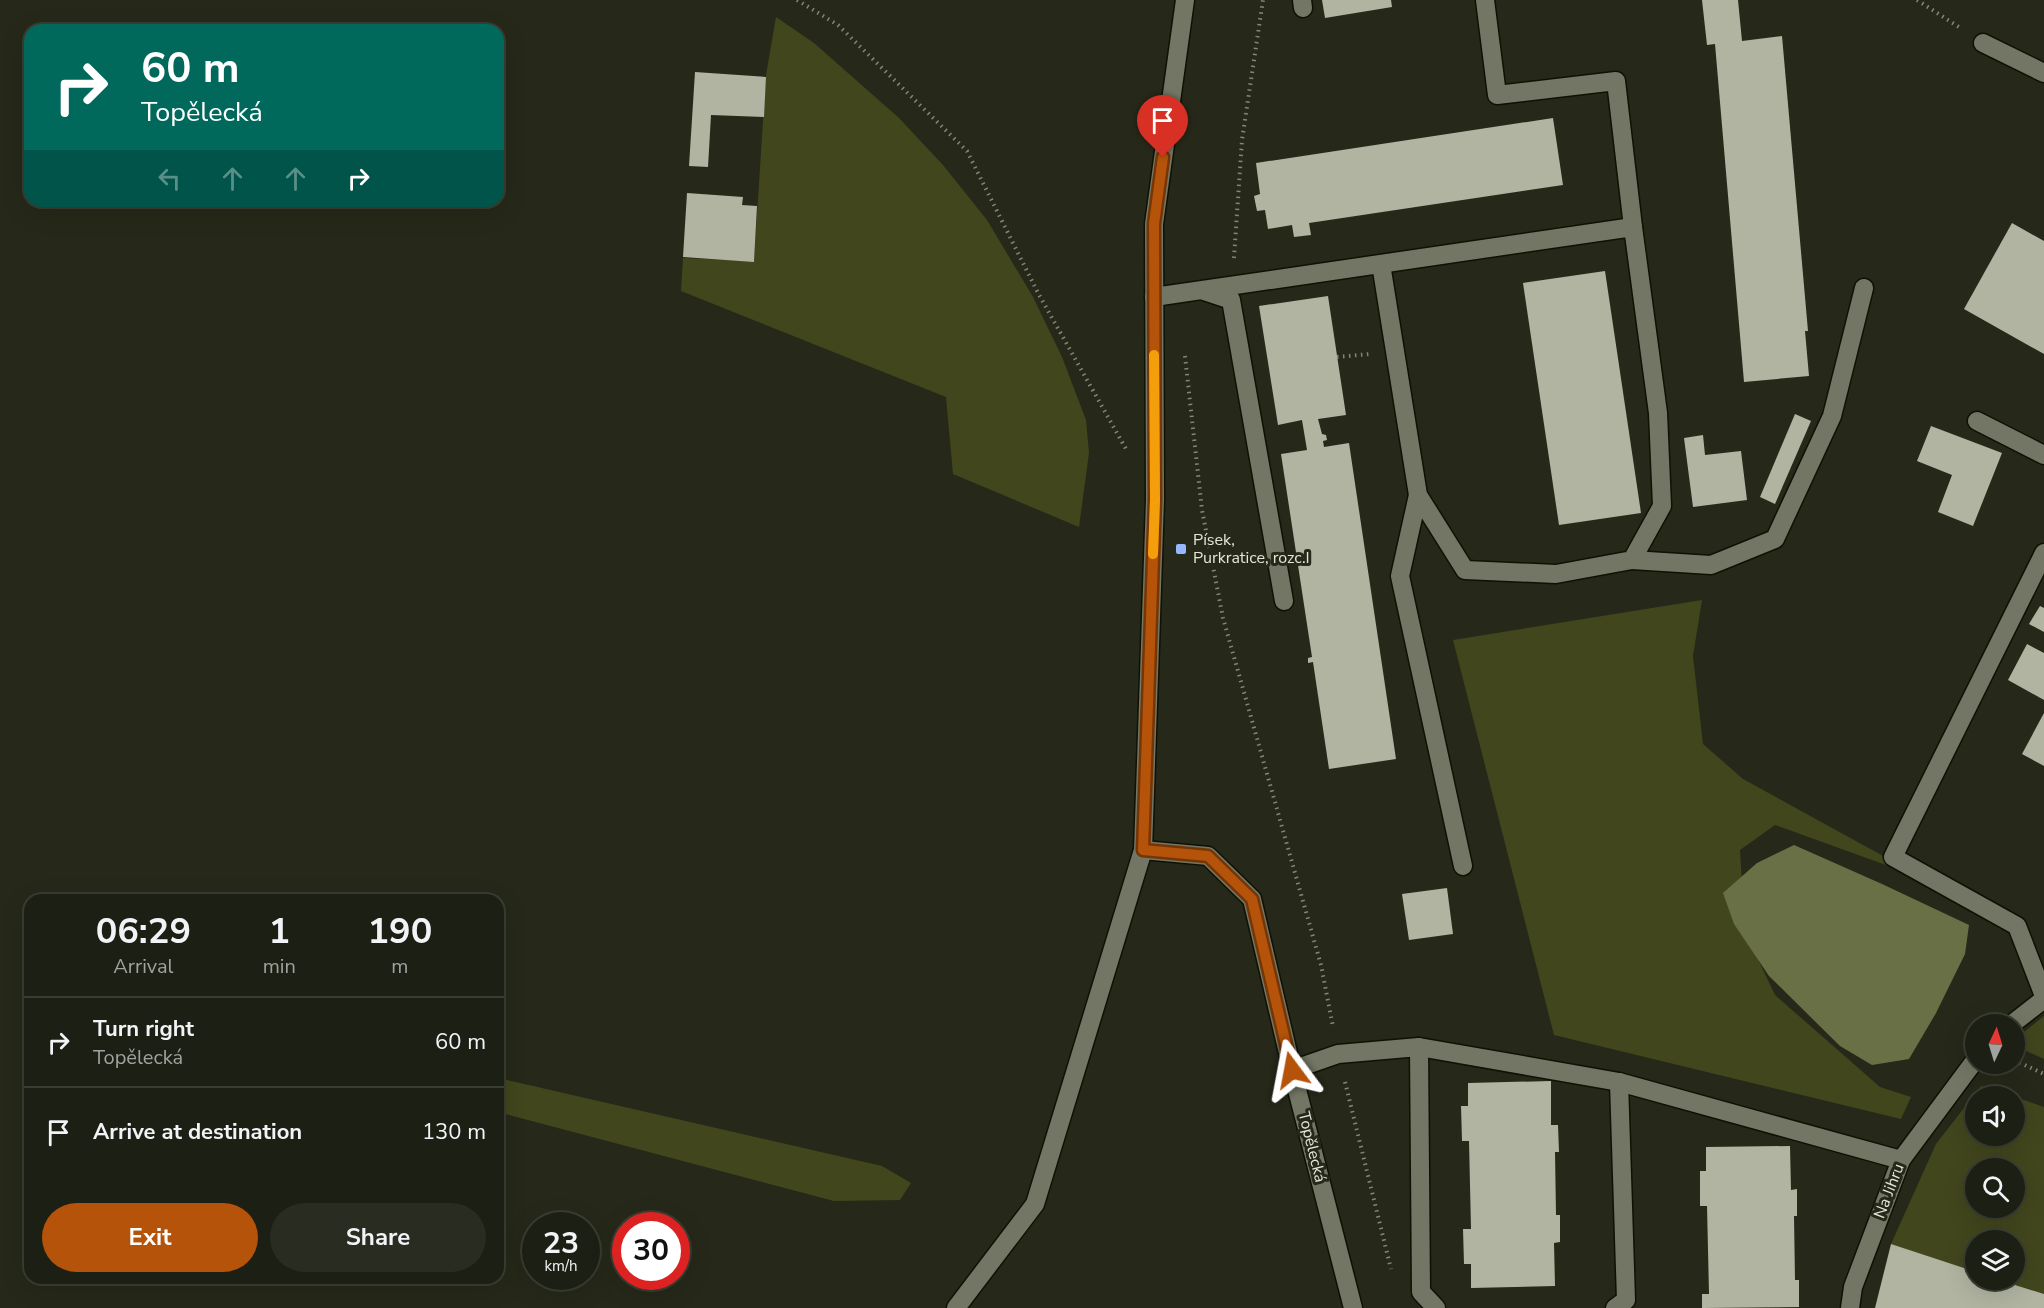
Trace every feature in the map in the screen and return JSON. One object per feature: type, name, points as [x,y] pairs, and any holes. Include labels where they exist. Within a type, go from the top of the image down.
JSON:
[{"type":"street","points":[[956,1308],[1035,1204],[1143,850],[1155,500],[1154,224],[1185,0]]},
{"type":"street","points":[[1485,0],[1497,95],[1616,81],[1658,413],[1662,506],[1632,560]]},
{"type":"street","points":[[1983,43],[2044,73]]},
{"type":"street","points":[[1154,297],[1633,227]]},
{"type":"street","points":[[1381,264],[1418,495],[1400,576],[1463,866]]},
{"type":"street","points":[[1418,495],[1465,570],[1556,574],[1632,560],[1711,565],[1775,539],[1832,416],[1864,288]]},
{"type":"street","points":[[1200,290],[1231,300],[1284,601]]},
{"type":"street","points":[[1977,422],[2044,455]]},
{"type":"street","points":[[2024,1014],[2044,997],[2017,926],[1893,857],[2044,553]]},
{"type":"street","name":"Topělecká","points":[[1143,850],[1208,856],[1252,899],[1292,1070],[1353,1308]]},
{"type":"street","points":[[1419,1047],[1421,1292],[1436,1308]]},
{"type":"street","points":[[1292,1070],[1338,1054],[1419,1047],[1619,1082],[1901,1160]]},
{"type":"street","name":"Na Jihru","points":[[1850,1308],[1853,1287],[1901,1160],[1965,1074]]},
{"type":"street","points":[[1615,1308],[1626,1300],[1619,1082]]},
{"type":"path","points":[[797,0],[838,25],[967,151],[1038,294],[1131,458]]},
{"type":"path","points":[[1233,285],[1242,141],[1263,0]]},
{"type":"path","points":[[1917,0],[1983,43]]},
{"type":"path","points":[[1337,357],[1379,353]]},
{"type":"path","points":[[1185,356],[1202,510],[1222,618],[1321,965],[1338,1054],[1392,1273]]},
{"type":"path","points":[[2025,1064],[2044,1074]]},
{"type":"shaded area","points":[[776,17],[814,43],[899,118],[943,165],[987,220],[1033,297],[1062,357],[1086,420],[1089,453],[1079,527],[953,474],[946,397],[681,291],[683,258],[754,261],[766,75]]},
{"type":"shaded area","points":[[1702,600],[1693,656],[1703,744],[1743,779],[1885,857],[1897,869],[1775,825],[1740,850],[1745,932],[1775,995],[1880,1087],[1911,1097],[1901,1119],[1554,1035],[1453,640]]},
{"type":"shaded area","points":[[1794,845],[1969,925],[1965,954],[1936,1013],[1909,1059],[1872,1065],[1840,1046],[1769,976],[1734,924],[1723,893],[1757,863]]},
{"type":"shaded area","points":[[2044,1016],[2044,1059],[2025,1050],[2025,1031]]},
{"type":"shaded area","points":[[504,1079],[882,1166],[911,1183],[900,1200],[834,1201],[504,1114]]},
{"type":"shaded area","points":[[2025,1100],[2044,1107],[2044,1296],[2025,1290],[2025,1230],[1965,1230],[1965,1270],[1891,1244],[1936,1144],[1965,1107],[1965,1146],[2025,1146]]},
{"type":"building","points":[[1322,0],[1391,0],[1392,7],[1325,18]]},
{"type":"building","points":[[1702,0],[1738,0],[1742,41],[1782,36],[1808,331],[1805,331],[1809,376],[1744,382],[1715,44],[1707,45]]},
{"type":"building","points":[[695,72],[766,77],[764,117],[711,115],[708,167],[689,166]]},
{"type":"building","points":[[1553,118],[1563,185],[1309,223],[1311,235],[1294,237],[1292,225],[1268,229],[1265,210],[1257,211],[1254,196],[1260,194],[1256,163]]},
{"type":"building","points":[[687,193],[743,197],[742,205],[757,206],[754,262],[683,257]]},
{"type":"building","points":[[2012,223],[2044,241],[2044,354],[1964,309]]},
{"type":"building","points":[[1605,271],[1641,513],[1559,525],[1523,283]]},
{"type":"building","points":[[1328,296],[1346,415],[1318,419],[1322,434],[1326,435],[1327,440],[1323,441],[1324,447],[1349,443],[1396,759],[1329,769],[1313,662],[1308,663],[1308,658],[1312,657],[1281,454],[1307,450],[1302,420],[1278,425],[1259,306]]},
{"type":"building","points":[[1795,414],[1811,421],[1775,504],[1760,497]]},
{"type":"building","points":[[1931,426],[2002,453],[1973,526],[1938,512],[1952,475],[1917,461]]},
{"type":"building","points":[[1703,435],[1705,455],[1741,451],[1747,500],[1693,507],[1684,438]]},
{"type":"building","points":[[2040,606],[2044,608],[2044,632],[2029,624]]},
{"type":"building","points":[[2027,644],[2044,653],[2044,700],[2008,680]]},
{"type":"building","points":[[2044,713],[2044,766],[2022,754]]},
{"type":"building","points":[[1447,888],[1453,934],[1409,940],[1402,894]]},
{"type":"building","points":[[1551,1081],[1551,1125],[1558,1125],[1559,1152],[1555,1152],[1556,1215],[1560,1215],[1560,1242],[1554,1243],[1555,1286],[1471,1288],[1471,1264],[1464,1264],[1463,1229],[1471,1229],[1469,1141],[1462,1141],[1461,1106],[1468,1106],[1468,1083]]},
{"type":"building","points":[[1790,1146],[1791,1190],[1797,1189],[1797,1216],[1794,1216],[1795,1280],[1799,1280],[1799,1307],[1702,1308],[1702,1294],[1709,1294],[1707,1206],[1700,1206],[1700,1171],[1706,1171],[1706,1147]]},
{"type":"building","points":[[1891,1244],[1965,1268],[1965,1290],[2025,1290],[2025,1288],[2044,1294],[2044,1308],[1875,1308]]},
{"type":"slow traffic","points":[[1153,554],[1154,355]]},
{"type":"place","name":"Písek, Purkratice, rozc.I","points":[[1181,549]]},
{"type":"route","points":[[1163,157],[1154,224],[1155,500],[1143,850],[1208,856],[1252,899],[1292,1070]]}]
